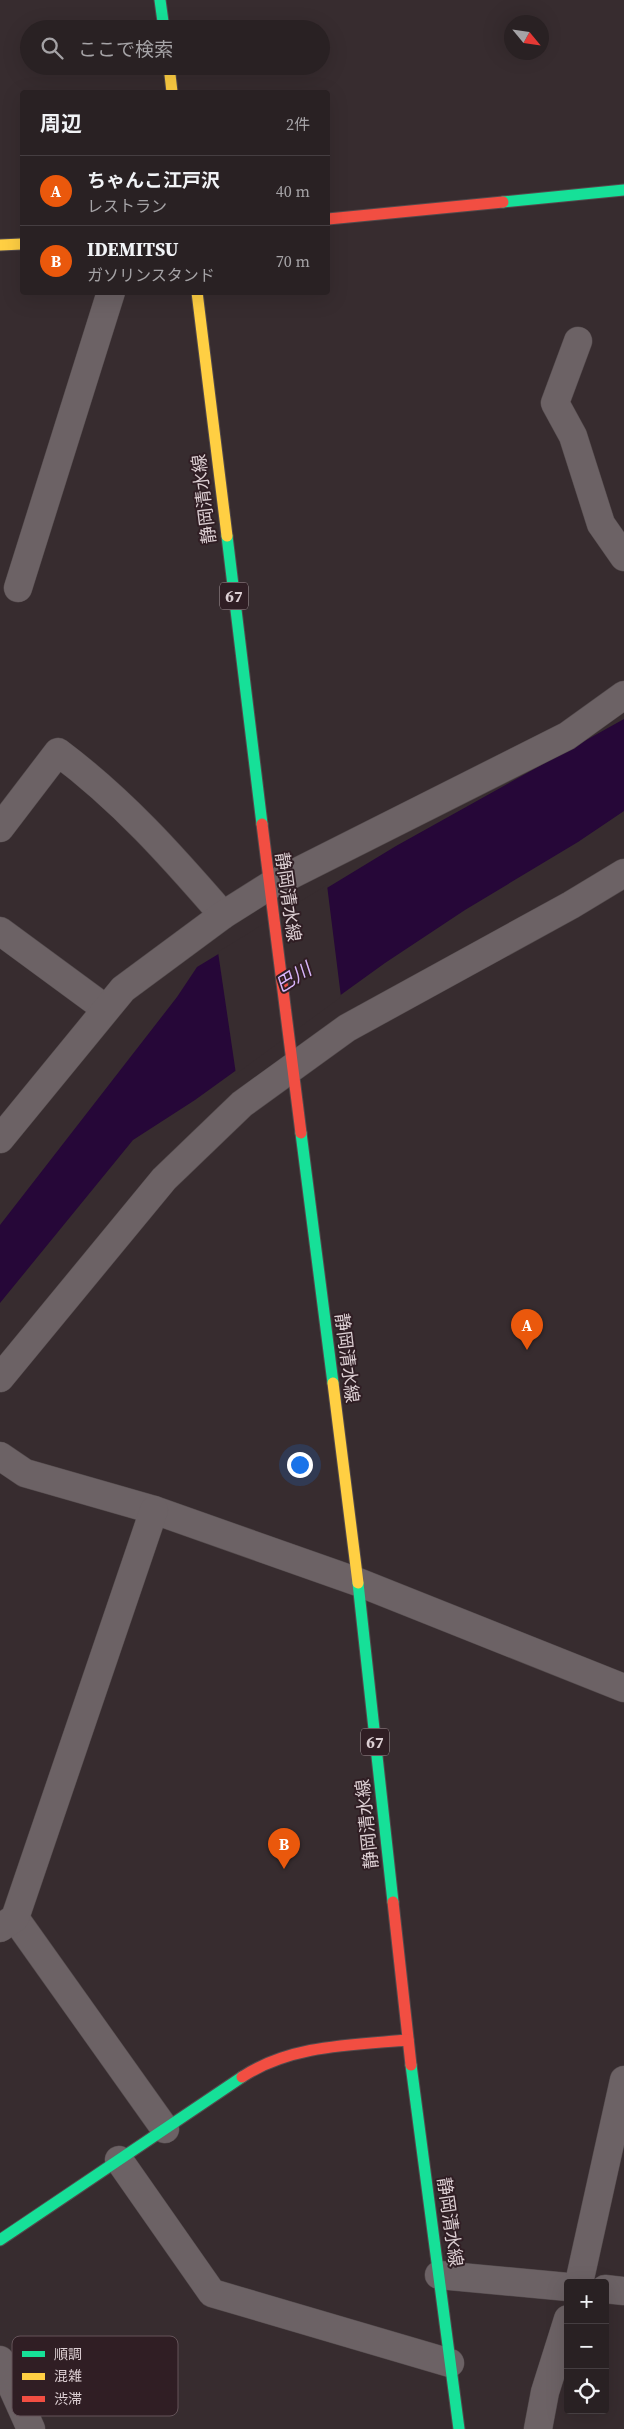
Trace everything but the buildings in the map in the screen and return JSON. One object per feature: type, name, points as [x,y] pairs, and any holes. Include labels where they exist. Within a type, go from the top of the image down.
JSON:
[{"type":"main road","points":[[160,0],[163,20]]},
{"type":"main road","points":[[170,75],[172,90]]},
{"type":"main road","points":[[330,219],[624,190]]},
{"type":"main road","points":[[0,246],[20,244]]},
{"type":"main road","name":"静岡清水線","points":[[197,295],[270,893],[358,1582],[408,2040],[459,2429]]},
{"type":"main road","points":[[0,2240],[256,2068],[310,2049],[408,2040]]},
{"type":"street","points":[[18,588],[110,295]]},
{"type":"street","points":[[578,341],[554,402],[573,436],[601,524],[624,557]]},
{"type":"street","points":[[0,1139],[123,989],[224,915],[270,893],[567,736],[624,695]]},
{"type":"street","points":[[0,828],[58,752],[96,781],[156,839],[224,915]]},
{"type":"street","points":[[0,1378],[164,1179],[242,1104],[292,1061],[347,1028],[571,905],[624,873]]},
{"type":"street","points":[[0,931],[106,1009]]},
{"type":"street","points":[[0,1456],[25,1473],[154,1510],[358,1582],[624,1688]]},
{"type":"street","points":[[154,1510],[7,1923],[165,2129]]},
{"type":"street","points":[[579,2279],[624,2080]]},
{"type":"street","points":[[119,2160],[212,2293],[450,2363]]},
{"type":"street","points":[[439,2275],[564,2287]]},
{"type":"street","points":[[609,2289],[624,2291]]},
{"type":"street","points":[[538,2429],[545,2392],[566,2324]]},
{"type":"street","points":[[0,2360],[12,2387]]},
{"type":"street","points":[[25,2416],[31,2429]]},
{"type":"water","name":"巴川","points":[[624,719],[624,811],[578,842],[465,910],[385,963],[195,1100],[133,1140],[0,1303],[0,1225],[177,997],[197,967],[396,846]]},
{"type":"pier","points":[[327,885],[341,997],[236,1074],[218,952]]},
{"type":"traffic: fast","points":[[160,0],[163,20]]},
{"type":"traffic: fast","points":[[503,202],[624,190]]},
{"type":"traffic: fast","points":[[227,536],[262,824]]},
{"type":"traffic: fast","points":[[301,1133],[333,1383]]},
{"type":"traffic: fast","points":[[358,1583],[393,1902]]},
{"type":"traffic: fast","points":[[411,2065],[459,2429]]},
{"type":"traffic: fast","points":[[0,2240],[242,2077]]},
{"type":"traffic: slow","points":[[170,75],[172,90]]},
{"type":"traffic: slow","points":[[0,245],[20,244]]},
{"type":"traffic: slow","points":[[197,295],[227,536]]},
{"type":"traffic: slow","points":[[333,1383],[358,1583]]},
{"type":"traffic: jam","points":[[330,219],[503,202]]},
{"type":"traffic: jam","points":[[262,824],[301,1133]]},
{"type":"traffic: jam","points":[[393,1902],[411,2065]]},
{"type":"traffic: jam","points":[[242,2077],[261,2066],[281,2058],[322,2048],[408,2040]]},
{"type":"place","name":"ちゃんこ江戸沢","points":[[527,1350]]},
{"type":"place","name":"IDEMITSU","points":[[284,1869]]}]
